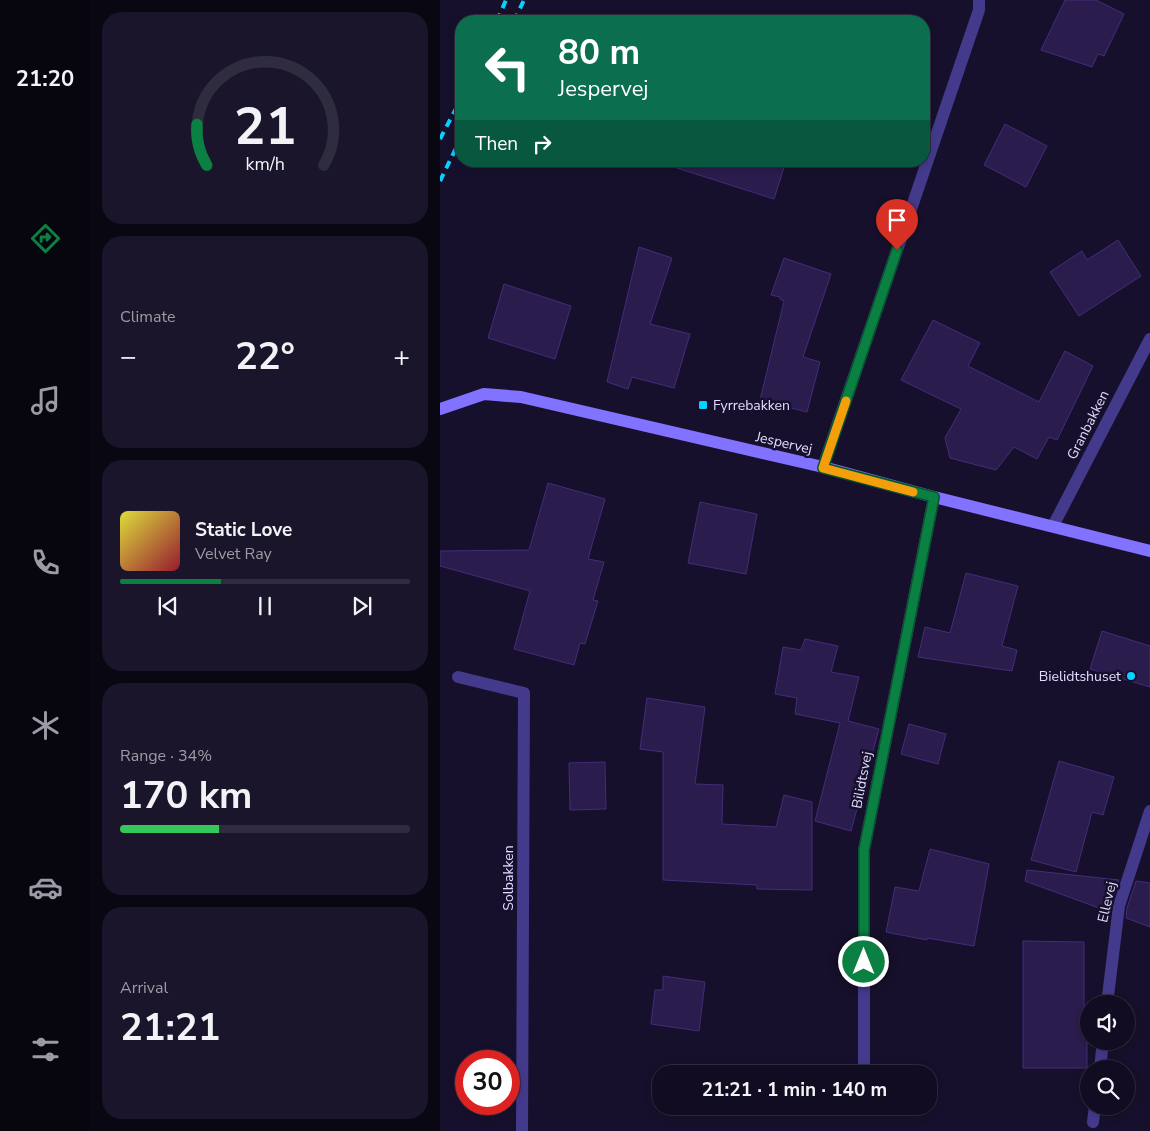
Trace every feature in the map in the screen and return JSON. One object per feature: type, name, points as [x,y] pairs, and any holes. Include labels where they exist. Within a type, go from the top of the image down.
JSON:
[{"type":"street","points":[[930,154],[979,10],[979,0]]},
{"type":"street","points":[[823,468],[926,167]]},
{"type":"street","name":"Granbakken","points":[[1053,526],[1150,338]]},
{"type":"street","name":"Jespervej","points":[[440,409],[484,394],[521,397],[823,468],[1150,550]]},
{"type":"street","name":"Bilidtsvej","points":[[864,1065],[864,850],[934,497]]},
{"type":"street","name":"Solbakken","points":[[458,678],[524,693],[522,1131]]},
{"type":"street","name":"Ellevej","points":[[1108,995],[1119,906],[1150,810]]},
{"type":"street","points":[[1093,1122],[1094,1115]]},
{"type":"building","points":[[1065,0],[1096,0],[1124,14],[1104,56],[1098,54],[1092,67],[1041,50]]},
{"type":"building","points":[[1005,124],[1047,146],[1026,187],[984,165]]},
{"type":"building","points":[[677,167],[784,167],[774,199]]},
{"type":"building","points":[[1118,240],[1141,276],[1079,316],[1050,272],[1082,251],[1087,260]]},
{"type":"building","points":[[639,247],[672,258],[650,324],[690,334],[674,388],[632,377],[628,389],[607,382]]},
{"type":"building","points":[[784,258],[831,274],[803,357],[820,362],[807,412],[760,400],[784,301],[780,297],[771,295]]},
{"type":"building","points":[[504,284],[571,306],[555,359],[488,338]]},
{"type":"building","points":[[933,320],[980,343],[968,366],[1039,402],[1065,351],[1093,366],[1057,440],[1049,437],[1037,459],[1014,447],[996,470],[950,458],[945,438],[961,409],[901,380]]},
{"type":"building","points":[[548,483],[605,499],[588,559],[604,562],[593,600],[598,601],[585,644],[580,643],[574,665],[514,649],[530,591],[440,566],[440,551],[529,550]]},
{"type":"building","points":[[700,502],[757,514],[746,574],[688,563]]},
{"type":"building","points":[[966,573],[1018,586],[1002,646],[1017,650],[1012,671],[918,657],[925,627],[950,633]]},
{"type":"building","name":"Bielidtshuset","points":[[1102,631],[1150,646],[1150,687],[1090,669]]},
{"type":"building","points":[[805,639],[838,646],[831,672],[859,677],[848,721],[879,729],[851,831],[815,821],[840,723],[795,714],[797,698],[775,694],[783,647],[801,650]]},
{"type":"building","points":[[647,698],[705,707],[695,784],[723,785],[722,824],[776,827],[784,795],[812,802],[812,890],[757,889],[757,885],[663,880],[663,752],[640,749]]},
{"type":"building","points":[[909,724],[946,734],[938,764],[901,754]]},
{"type":"building","points":[[1059,761],[1114,777],[1103,815],[1092,812],[1076,872],[1031,860]]},
{"type":"building","points":[[605,762],[606,809],[570,810],[569,763]]},
{"type":"building","points":[[930,849],[989,864],[974,946],[886,932],[895,887],[919,891]]},
{"type":"building","points":[[1027,870],[1119,880],[1110,912],[1025,881]]},
{"type":"building","points":[[1136,881],[1150,883],[1150,927],[1126,918],[1127,908]]},
{"type":"building","points":[[1023,941],[1084,942],[1084,995],[1080,995],[1080,1050],[1087,1050],[1087,1060],[1080,1060],[1080,1068],[1023,1068]]},
{"type":"building","points":[[663,976],[705,982],[699,1031],[651,1024],[655,990],[663,990]]},
{"type":"railway","points":[[500,15],[506,0]]},
{"type":"railway","points":[[517,15],[524,0]]},
{"type":"railway","points":[[440,139],[455,110]]},
{"type":"railway","points":[[440,181],[455,150]]},
{"type":"slow traffic","points":[[846,401],[823,468],[913,492]]},
{"type":"place","name":"Fyrrebakken","points":[[703,405]]},
{"type":"place","name":"Bielidtshuset","points":[[1131,676]]},
{"type":"route","points":[[864,962],[864,850],[934,497],[823,468],[897,250]]}]
